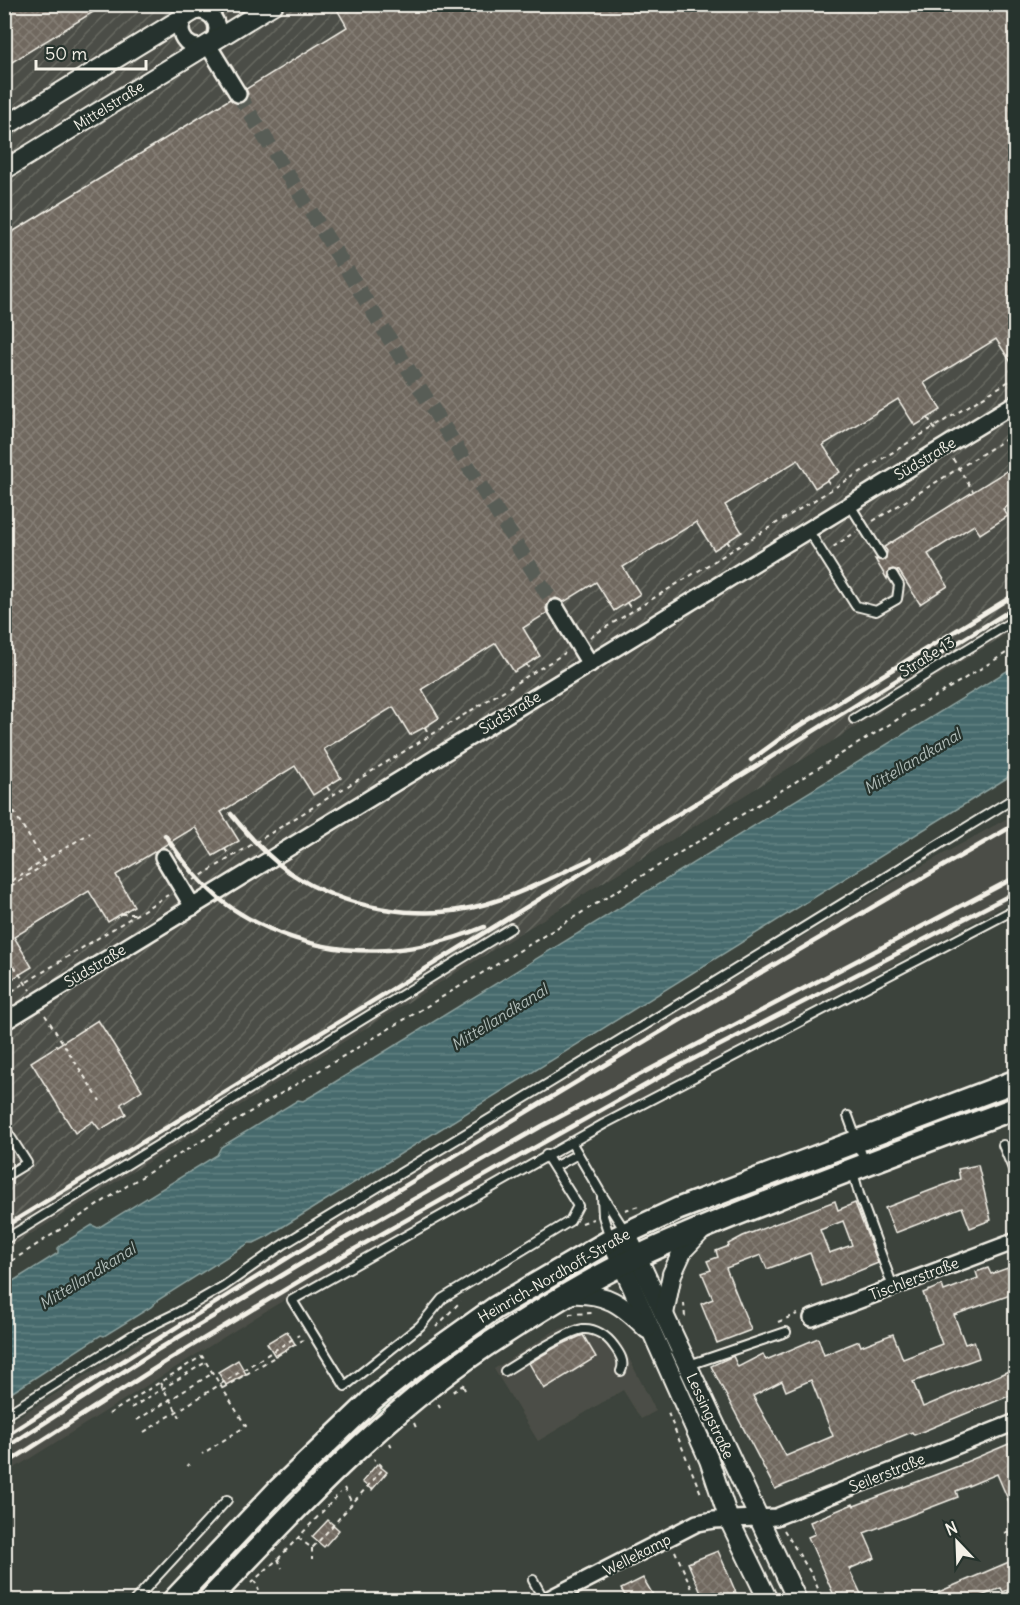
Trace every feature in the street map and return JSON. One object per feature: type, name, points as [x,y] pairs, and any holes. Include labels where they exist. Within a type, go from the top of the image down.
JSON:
[{"type":"main road","name":"Heinrich-Nordhoff-Straße","points":[[174,1600],[279,1489],[373,1399],[495,1308],[618,1236],[687,1206],[1016,1081]]},
{"type":"main road","name":"Heinrich-Nordhoff-Straße","points":[[209,1600],[319,1485],[365,1441],[423,1392],[484,1347],[568,1304],[630,1260],[707,1226],[1016,1108]]},
{"type":"street","name":"Mittelstraße","points":[[4,170],[274,4]]},
{"type":"street","points":[[198,9],[212,16],[216,21],[217,34],[208,45],[195,47],[184,38],[182,27],[183,22],[198,9]]},
{"type":"street","points":[[4,127],[198,9]]},
{"type":"street","points":[[208,45],[238,94]]},
{"type":"street","name":"Südstraße","points":[[4,1022],[1016,403]]},
{"type":"street","points":[[556,608],[590,664]]},
{"type":"street","points":[[162,857],[193,907]]},
{"type":"street","points":[[664,1314],[672,1274],[683,1250],[707,1226]]},
{"type":"street","name":"Lessingstraße","points":[[618,1236],[630,1260],[664,1314],[797,1600]]},
{"type":"street","name":"Tischlerstraße","points":[[807,1314],[893,1287],[1016,1241]]},
{"type":"street","name":"Lessingstraße","points":[[630,1260],[655,1337],[709,1460],[721,1520],[768,1600]]},
{"type":"street","name":"Lessingstraße","points":[[568,1304],[586,1293],[604,1297],[630,1312],[655,1337]]},
{"type":"street","name":"Seilerstraße","points":[[757,1517],[776,1517],[1016,1422]]},
{"type":"street","points":[[721,1520],[757,1517]]},
{"type":"street","name":"Wellekamp","points":[[546,1600],[697,1523],[721,1520]]},
{"type":"lane","points":[[850,505],[881,555]]},
{"type":"lane","points":[[808,530],[856,606],[876,611],[897,599],[899,585],[893,575]]},
{"type":"lane","name":"Straße 13","points":[[854,719],[1016,619]]},
{"type":"lane","points":[[4,1416],[136,1333],[224,1286],[284,1244],[651,1022],[1016,797]]},
{"type":"lane","points":[[546,1155],[578,1206],[570,1221],[442,1299],[420,1326],[345,1386],[292,1300],[546,1155],[1006,914],[1014,913]]},
{"type":"lane","points":[[4,1240],[511,928]]},
{"type":"lane","points":[[848,1116],[857,1140],[859,1194],[893,1287]]},
{"type":"lane","points":[[4,1127],[27,1163],[4,1177]]},
{"type":"lane","points":[[572,1142],[602,1195],[618,1236]]},
{"type":"lane","points":[[1003,1145],[1016,1176]]},
{"type":"lane","points":[[554,1167],[578,1154]]},
{"type":"lane","points":[[602,1195],[603,1216],[618,1236]]},
{"type":"lane","points":[[505,1371],[572,1332],[589,1329],[604,1336],[615,1347],[622,1359],[621,1371]]},
{"type":"lane","points":[[687,1365],[786,1332]]},
{"type":"lane","points":[[135,1600],[227,1500]]},
{"type":"lane","points":[[533,1580],[546,1600]]},
{"type":"path","points":[[4,996],[1016,377]]},
{"type":"path","points":[[822,553],[1016,434]]},
{"type":"path","points":[[827,480],[833,489]]},
{"type":"path","points":[[727,541],[733,550]]},
{"type":"path","points":[[627,603],[632,611]]},
{"type":"path","points":[[4,1266],[133,1182],[514,954],[1016,647]]},
{"type":"path","points":[[526,664],[531,673]]},
{"type":"path","points":[[425,727],[430,735]]},
{"type":"path","points":[[327,787],[332,795]]},
{"type":"path","points":[[4,796],[46,864],[4,890]]},
{"type":"path","points":[[4,885],[90,832]]},
{"type":"path","points":[[225,849],[230,857]]},
{"type":"path","points":[[121,914],[138,914]]},
{"type":"path","points":[[4,951],[100,1101]]},
{"type":"path","points":[[568,1304],[596,1312]]},
{"type":"path","points":[[771,1329],[779,1320],[807,1314]]},
{"type":"path","points":[[223,1389],[304,1339]]},
{"type":"path","points":[[144,1432],[292,1340]]},
{"type":"path","points":[[109,1414],[202,1356],[246,1426],[202,1454]]},
{"type":"path","points":[[130,1408],[206,1362]]},
{"type":"path","points":[[137,1420],[213,1373]]},
{"type":"path","points":[[446,1398],[471,1379]]},
{"type":"path","points":[[159,1382],[180,1417]]},
{"type":"path","points":[[463,1386],[466,1392]]},
{"type":"path","points":[[438,1404],[441,1410]]},
{"type":"path","points":[[668,1412],[721,1520]]},
{"type":"path","points":[[412,1420],[417,1430]]},
{"type":"path","points":[[382,1446],[389,1440],[393,1450]]},
{"type":"path","points":[[312,1559],[312,1548],[383,1469],[370,1456]]},
{"type":"path","points":[[246,1587],[278,1559],[344,1488],[351,1501]]},
{"type":"path","points":[[1004,1533],[1016,1529]]},
{"type":"path","points":[[298,1538],[312,1548]]},
{"type":"path","points":[[669,1538],[697,1600]]},
{"type":"path","points":[[278,1559],[282,1568]]},
{"type":"path","points":[[254,1580],[259,1590]]},
{"type":"shaded area","points":[[5,5],[1015,5],[1015,629],[5,1250]]},
{"type":"shaded area","points":[[1015,814],[1015,900],[550,1147],[274,1306],[5,1474],[5,1425],[406,1177],[893,882]]},
{"type":"shaded area","points":[[581,1323],[603,1328],[621,1343],[656,1411],[641,1419],[623,1390],[538,1441],[494,1369],[556,1330]]},
{"type":"green space","points":[[1015,1088],[1015,1093],[958,1121],[890,1146],[878,1148],[877,1145],[888,1137]]},
{"type":"green space","points":[[843,1154],[845,1158],[817,1168],[780,1188],[684,1226],[683,1223]]},
{"type":"green space","points":[[517,1307],[484,1328],[291,1501],[199,1600],[185,1600],[345,1434],[482,1326]]},
{"type":"water","name":"Mittellandkanal","points":[[1015,666],[1015,773],[268,1236],[249,1243],[158,1300],[151,1307],[104,1336],[101,1335],[5,1397],[5,1286],[58,1253],[58,1248],[62,1244],[92,1225],[98,1228],[217,1155],[221,1147],[298,1100],[303,1101],[317,1093]]},
{"type":"building","points":[[4,4],[106,4],[4,67]]},
{"type":"building","points":[[334,4],[1016,4],[1016,370],[996,339],[924,383],[941,410],[915,426],[898,399],[823,445],[840,472],[815,488],[798,460],[725,505],[742,532],[714,550],[696,522],[623,567],[640,594],[614,611],[596,582],[564,602],[556,598],[550,600],[546,608],[547,613],[523,628],[540,656],[514,672],[496,643],[422,689],[439,718],[425,727],[410,735],[393,707],[324,749],[341,778],[313,795],[295,766],[221,812],[239,841],[213,856],[195,827],[116,875],[134,906],[108,922],[89,891],[14,937],[32,967],[4,984],[4,237],[230,99],[238,104],[244,102],[248,94],[246,89],[347,27]]},
{"type":"building","points":[[1016,465],[1016,501],[1003,509],[1008,516],[980,534],[974,525],[928,554],[948,586],[920,604],[899,571],[889,570],[887,579],[875,559],[882,561],[886,558],[887,551],[884,547]]},
{"type":"building","points":[[98,1020],[142,1090],[121,1104],[126,1114],[100,1130],[93,1121],[75,1133],[31,1062]]},
{"type":"building","points":[[978,1165],[991,1220],[970,1228],[962,1207],[895,1233],[885,1208],[960,1179],[958,1169]]},
{"type":"building","points":[[835,1201],[838,1210],[855,1203],[878,1263],[822,1286],[810,1253],[767,1269],[761,1255],[726,1268],[751,1330],[717,1343],[701,1304],[713,1299],[702,1273],[711,1270],[707,1261],[718,1257],[716,1251],[729,1246],[728,1244],[743,1236]],"holes":[[[843,1221],[852,1245],[829,1253],[820,1230]]]},
{"type":"building","points":[[1016,1265],[1016,1293],[954,1315],[965,1344],[974,1341],[979,1358],[913,1382],[923,1407],[1016,1368],[1016,1393],[914,1435],[912,1432],[775,1489],[711,1366],[733,1356],[738,1367],[763,1354],[766,1360],[818,1338],[824,1355],[859,1341],[861,1346],[893,1334],[903,1359],[942,1344],[923,1293],[942,1285],[944,1291],[978,1278],[976,1272],[988,1268],[991,1274]],"holes":[[[811,1380],[833,1436],[786,1456],[753,1396],[782,1381],[786,1391]]]},
{"type":"building","points":[[287,1331],[295,1344],[275,1356],[267,1343]]},
{"type":"building","points":[[583,1335],[596,1357],[544,1389],[529,1363]]},
{"type":"building","points":[[238,1360],[246,1374],[226,1385],[218,1372]]},
{"type":"building","points":[[1016,1441],[1016,1518],[997,1474],[956,1491],[958,1497],[864,1533],[875,1558],[849,1569],[864,1600],[836,1600],[808,1537],[815,1534],[810,1522],[961,1465]]},
{"type":"building","points":[[377,1464],[387,1472],[372,1490],[362,1482]]},
{"type":"building","points":[[328,1520],[339,1530],[324,1547],[312,1537]]},
{"type":"building","points":[[718,1551],[739,1600],[725,1600],[722,1592],[704,1600],[688,1563]]},
{"type":"building","points":[[1016,1559],[1016,1587],[1003,1592],[1001,1588],[972,1600],[920,1600]]},
{"type":"building","points":[[643,1578],[656,1600],[628,1600],[621,1589]]},
{"type":"tunnel","points":[[238,94],[556,608]]},
{"type":"railway","points":[[751,760],[788,733],[1016,594]]},
{"type":"railway","points":[[4,1227],[1016,607]]},
{"type":"railway","points":[[231,814],[258,845],[289,872],[334,895],[384,909],[436,912],[461,910],[486,904],[527,889],[591,859]]},
{"type":"railway","points":[[4,1437],[254,1279],[506,1124],[1016,824]]},
{"type":"railway","points":[[165,835],[192,872],[225,903],[255,922],[296,939],[323,946],[377,951],[431,944],[484,927]]},
{"type":"railway","points":[[4,1449],[157,1350],[314,1256],[542,1126],[1016,877]]},
{"type":"railway","points":[[4,1465],[165,1362],[321,1268],[674,1069],[1016,892]]}]
